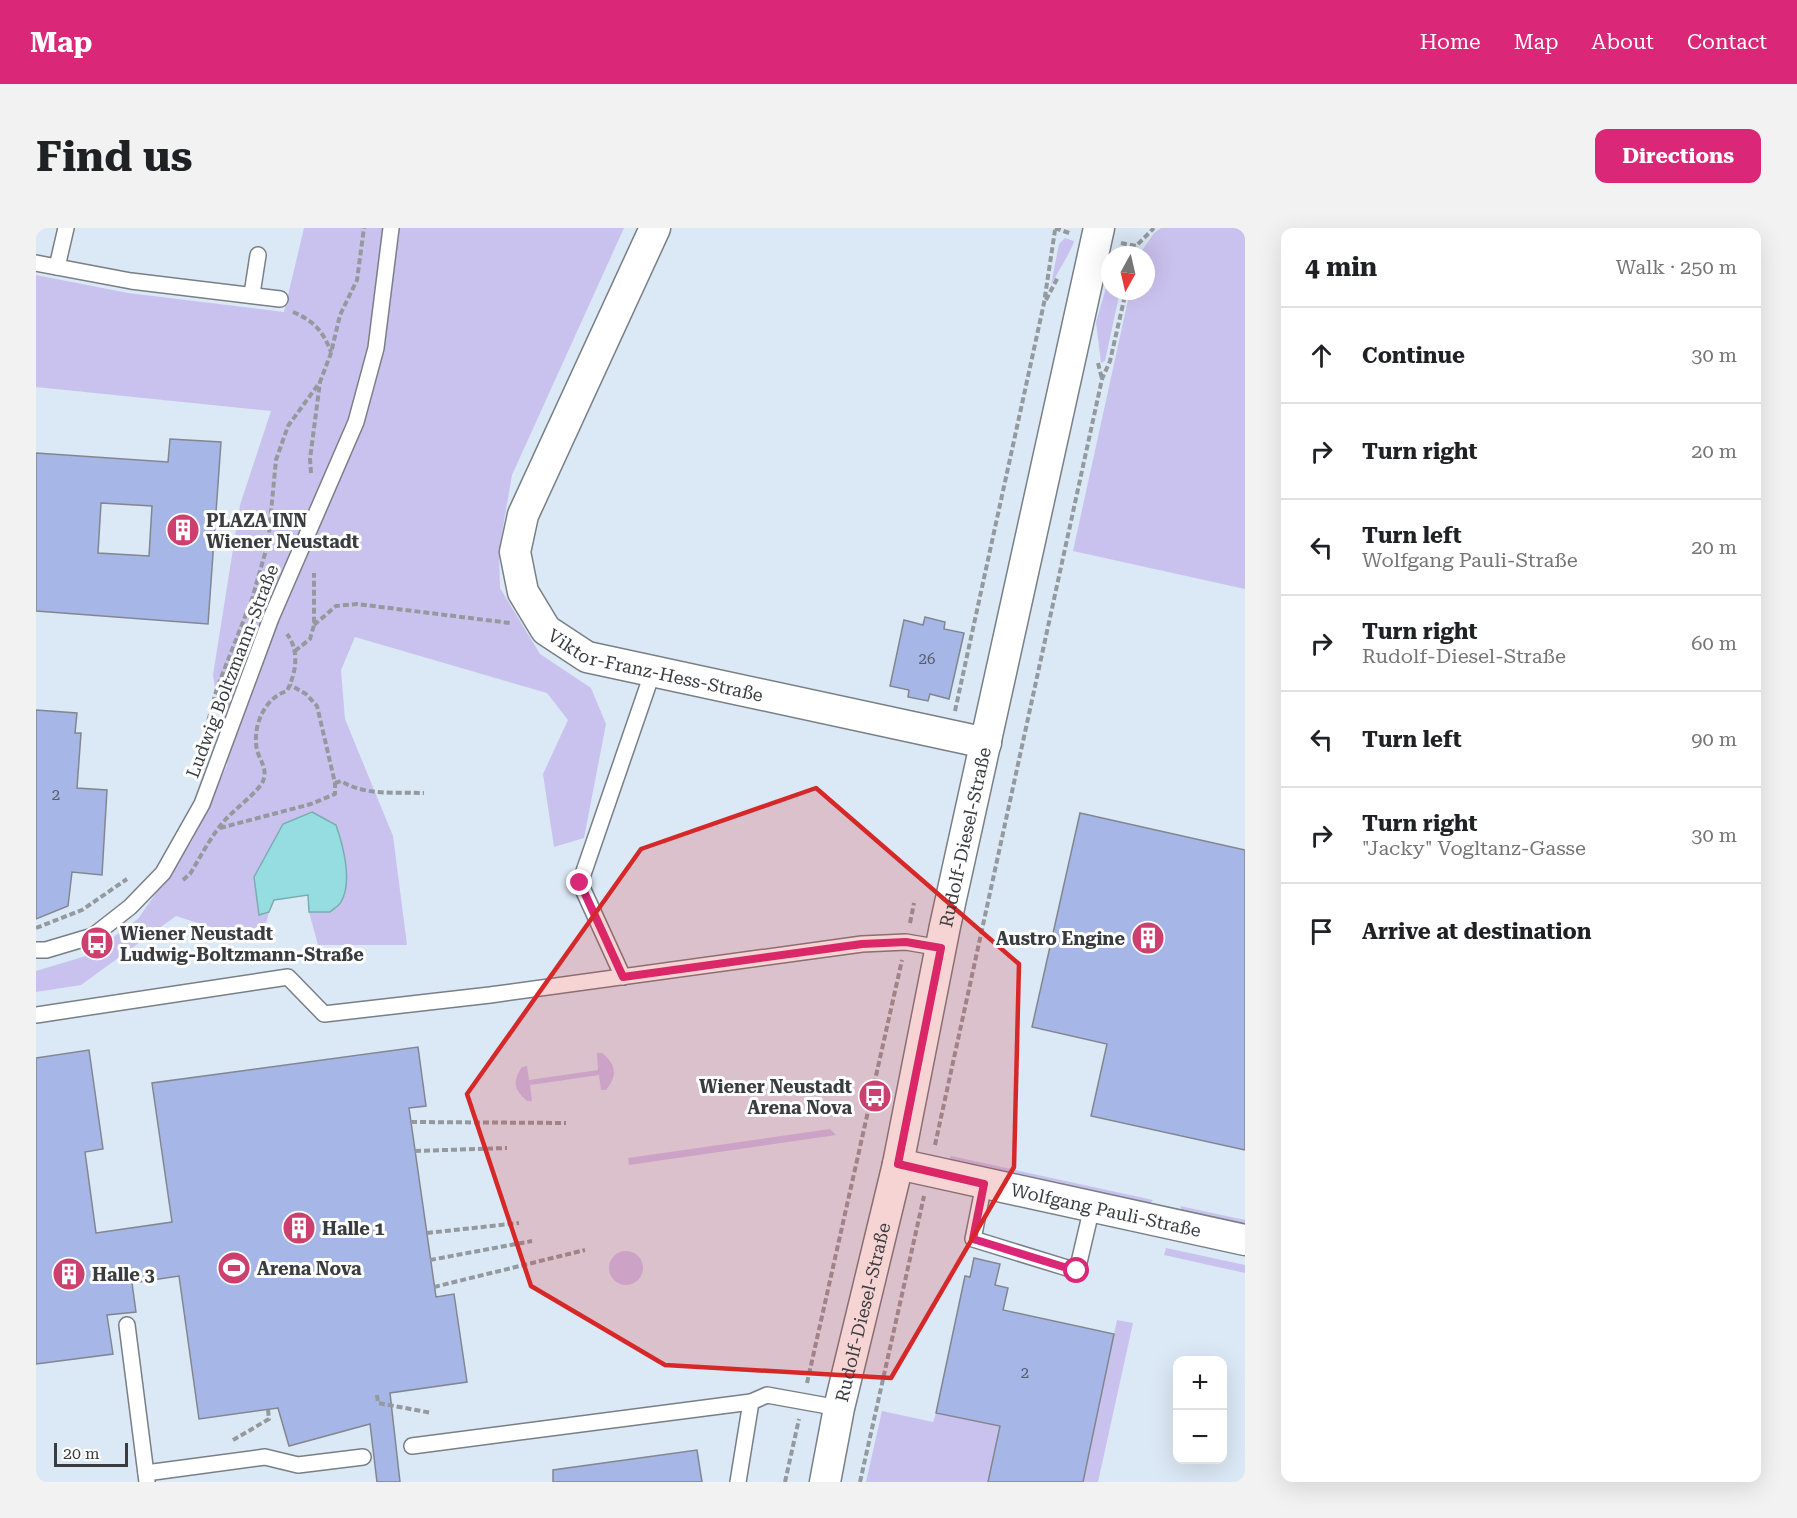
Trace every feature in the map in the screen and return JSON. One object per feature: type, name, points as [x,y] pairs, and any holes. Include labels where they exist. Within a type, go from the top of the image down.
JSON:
[{"type":"street","name":"Viktor-Franz-Hess-Straße","points":[[655,228],[523,515],[515,552],[523,592],[546,630],[587,657],[986,743]]},
{"type":"street","name":"Rudolf-Diesel-Straße","points":[[825,1482],[839,1408],[898,1164],[941,948],[1099,228]]},
{"type":"street","name":"Wolfgang Pauli-Straße","points":[[898,1164],[1245,1240]]},
{"type":"lane","points":[[57,267],[66,228]]},
{"type":"lane","name":"Ludwig Boltzmann-Straße","points":[[36,950],[46,950],[93,936],[130,907],[163,873],[202,804],[272,618],[356,422],[376,348],[392,228]]},
{"type":"lane","points":[[252,294],[258,255]]},
{"type":"lane","points":[[36,263],[131,281],[280,299]]},
{"type":"lane","points":[[623,977],[580,883],[653,670]]},
{"type":"lane","points":[[36,1015],[288,977],[324,1014],[623,977],[862,944],[906,942],[941,948]]},
{"type":"lane","points":[[984,1184],[973,1239],[1077,1271],[1092,1207]]},
{"type":"lane","points":[[126,1325],[147,1478],[265,1457],[298,1465],[363,1457]]},
{"type":"lane","points":[[412,1446],[751,1402],[767,1395],[839,1408]]},
{"type":"lane","points":[[738,1482],[751,1402]]},
{"type":"path","points":[[205,734],[217,688],[252,599],[268,543],[276,460],[288,426],[320,382],[331,353],[340,315],[357,280],[364,228]]},
{"type":"path","points":[[949,735],[1044,303],[1055,230]]},
{"type":"path","points":[[280,299],[280,307],[309,319],[324,334],[331,353]]},
{"type":"path","points":[[860,1482],[1102,380],[1110,362],[1124,300]]},
{"type":"path","points":[[314,625],[336,606],[357,604],[546,630]]},
{"type":"path","points":[[219,828],[287,808],[312,804],[335,794],[335,783],[317,706],[306,694],[290,685]]},
{"type":"path","points":[[335,783],[341,781],[355,789],[367,791],[424,793]]},
{"type":"path","points":[[36,928],[82,910],[133,873]]},
{"type":"path","points":[[785,1482],[914,903]]},
{"type":"path","points":[[411,1122],[566,1123]]},
{"type":"path","points":[[415,1151],[507,1148]]},
{"type":"path","points":[[427,1233],[519,1223]]},
{"type":"path","points":[[430,1260],[532,1241]]},
{"type":"path","points":[[434,1287],[585,1250]]},
{"type":"path","points":[[377,1395],[378,1403],[432,1413]]},
{"type":"path","points":[[232,1441],[269,1419],[268,1410]]},
{"type":"highlighted area","points":[[816,788],[1019,964],[1014,1167],[891,1378],[665,1365],[531,1286],[467,1094],[641,849]]},
{"type":"shaded area","points":[[36,228],[1245,228],[1245,1482],[36,1482]]},
{"type":"shaded area","points":[[304,228],[624,228],[512,475],[499,550],[500,588],[540,654],[591,688],[606,724],[584,838],[554,847],[543,774],[568,720],[547,693],[355,637],[341,670],[345,719],[393,836],[407,945],[318,945],[309,912],[330,912],[336,825],[259,915],[269,912],[263,936],[255,941],[176,916],[81,985],[36,992],[36,971],[89,955],[138,919],[192,841],[227,765],[213,675],[240,505],[271,411],[36,387],[36,275],[128,293],[284,312]]},
{"type":"shaded area","points":[[1161,228],[1245,228],[1245,589],[1073,551],[1128,300],[1155,300],[1155,246],[1145,246],[1154,233]]},
{"type":"shaded area","points":[[1065,238],[1074,241],[1051,285],[1059,244]]},
{"type":"shaded area","points":[[1102,300],[1118,300],[1105,361],[1101,363],[1096,322]]},
{"type":"shaded area","points":[[597,1053],[602,1053],[607,1057],[614,1070],[610,1085],[606,1090],[601,1090],[599,1075],[530,1085],[532,1101],[527,1101],[517,1089],[516,1081],[522,1067],[527,1066],[529,1080],[598,1070]]},
{"type":"shaded area","points":[[830,1129],[836,1135],[629,1165],[628,1158]]},
{"type":"shaded area","points":[[951,1156],[1153,1200],[1148,1205],[949,1160]]},
{"type":"shaded area","points":[[1180,1206],[1245,1220],[1245,1226],[1183,1212]]},
{"type":"shaded area","points":[[1166,1248],[1245,1265],[1245,1273],[1164,1255]]},
{"type":"shaded area","points":[[626,1251],[638,1256],[643,1268],[638,1280],[626,1285],[614,1280],[609,1268],[614,1256]]},
{"type":"shaded area","points":[[1117,1320],[1133,1323],[1098,1482],[1083,1482]]},
{"type":"shaded area","points":[[882,1411],[933,1422],[936,1413],[1000,1426],[988,1482],[866,1482]]},
{"type":"water","points":[[312,812],[336,825],[339,833],[347,874],[345,894],[341,902],[330,912],[309,912],[308,895],[274,900],[269,912],[259,915],[254,877],[283,824]]},
{"type":"building","name":"PLAZA INN Wiener Neustadt","points":[[170,439],[221,442],[208,624],[36,611],[36,453],[168,462]],"holes":[[[101,503],[152,506],[149,556],[98,553]]]},
{"type":"building","points":[[925,617],[945,622],[944,629],[964,633],[949,699],[930,694],[928,701],[908,697],[909,690],[890,686],[904,620],[923,625]]},
{"type":"building","points":[[36,710],[77,713],[75,733],[81,733],[77,788],[107,790],[102,875],[72,872],[68,906],[36,919]]},
{"type":"building","name":"Austro Engine","points":[[1080,813],[1245,850],[1245,1150],[1091,1116],[1107,1044],[1032,1027]]},
{"type":"building","name":"Arena Nova","points":[[418,1047],[426,1106],[409,1108],[436,1297],[454,1294],[467,1382],[390,1393],[400,1482],[377,1482],[370,1424],[289,1446],[278,1408],[199,1419],[179,1276],[132,1283],[136,1312],[107,1315],[113,1354],[36,1364],[36,1058],[89,1050],[103,1149],[85,1152],[96,1233],[172,1222],[152,1083]]},
{"type":"building","points":[[974,1258],[1000,1264],[995,1285],[1008,1288],[1003,1310],[1114,1334],[1083,1482],[988,1482],[1000,1426],[936,1413],[965,1276],[970,1277]]},
{"type":"building","points":[[697,1450],[702,1482],[553,1482],[553,1470]]},
{"type":"place","name":"PLAZA INN Wiener Neustadt","points":[[183,530]]},
{"type":"place","name":"Austro Engine","points":[[1148,938]]},
{"type":"place","name":"Wiener Neustadt Ludwig-Boltzmann-Straße","points":[[97,943]]},
{"type":"place","name":"Wiener Neustadt Arena Nova","points":[[875,1096]]},
{"type":"place","name":"Halle 1","points":[[299,1228]]},
{"type":"place","name":"Arena Nova","points":[[234,1268]]},
{"type":"place","name":"Halle 3","points":[[69,1274]]},
{"type":"route","points":[[580,883],[623,977],[862,944],[906,942],[941,948],[898,1164],[984,1184],[973,1239],[1077,1271]]}]
